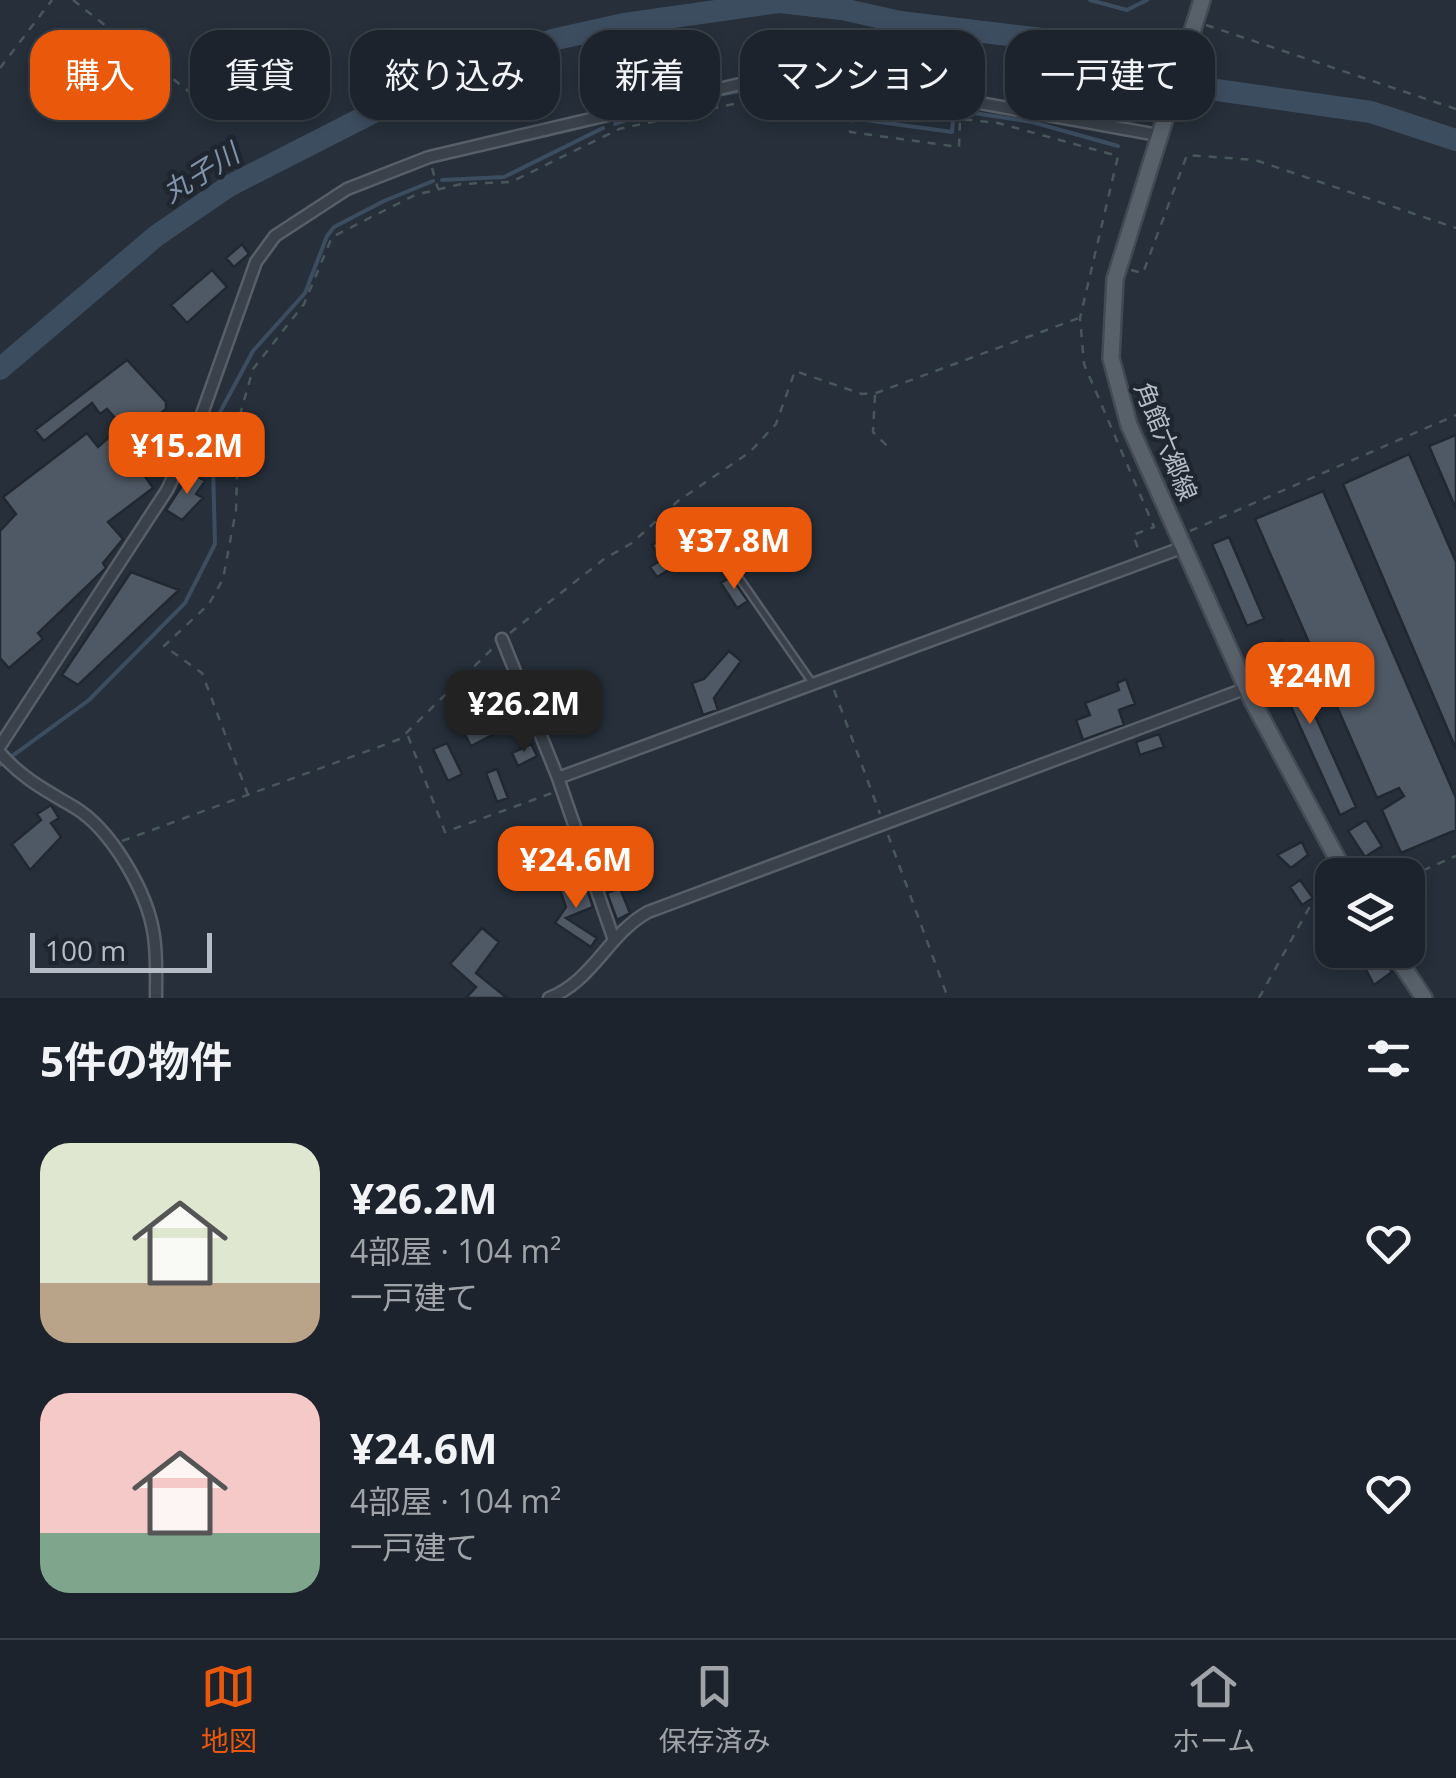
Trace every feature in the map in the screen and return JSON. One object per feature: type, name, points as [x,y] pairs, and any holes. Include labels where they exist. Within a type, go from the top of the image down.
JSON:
[{"type":"main road","name":"角館六郷線","points":[[1202,0],[1119,266],[1110,326],[1120,402],[1247,688],[1337,858]]},
{"type":"main road","points":[[1404,968],[1424,998]]},
{"type":"street","points":[[156,998],[154,936],[144,899],[111,845],[76,808],[23,779],[0,751],[167,490],[204,412],[245,287],[274,236],[347,189],[429,157],[770,76],[868,84],[1158,134]]},
{"type":"street","points":[[560,784],[813,684],[1144,561],[1182,541]]},
{"type":"street","points":[[502,640],[560,784],[614,940]]},
{"type":"street","points":[[549,998],[576,984],[614,940],[648,912],[1247,688]]},
{"type":"lane","points":[[733,569],[813,684]]},
{"type":"path","points":[[0,68],[52,0]]},
{"type":"path","points":[[73,0],[190,92]]},
{"type":"path","points":[[1194,22],[1456,108]]},
{"type":"path","points":[[248,795],[202,673],[164,646],[209,604],[223,579],[236,510],[239,418],[261,354],[304,304],[332,237],[415,195],[510,182],[619,129],[770,96],[813,94],[854,100],[850,132],[959,148],[960,119],[998,123],[1118,156],[1080,318],[1084,364],[1154,527],[1133,535],[1144,561]]},
{"type":"path","points":[[1119,266],[1143,273],[1187,156],[1256,160],[1456,228]]},
{"type":"path","points":[[429,157],[438,189]]},
{"type":"path","points":[[111,845],[407,734],[502,640],[604,559],[632,543],[678,501],[750,452],[776,424],[796,371],[862,394],[876,393],[1080,318]]},
{"type":"path","points":[[876,393],[873,432],[891,450]]},
{"type":"path","points":[[1182,541],[1456,415]]},
{"type":"path","points":[[829,678],[948,998]]},
{"type":"path","points":[[407,734],[445,832],[560,784]]},
{"type":"path","points":[[1425,870],[1456,856]]},
{"type":"path","points":[[1259,998],[1309,908],[1315,904]]},
{"type":"building","points":[[242,244],[249,254],[234,267],[226,258]]},
{"type":"building","points":[[212,270],[227,287],[187,323],[171,305]]},
{"type":"building","points":[[127,360],[166,402],[166,409],[156,417],[179,445],[144,475],[153,488],[108,522],[123,539],[103,563],[106,568],[38,633],[43,639],[9,668],[0,658],[0,531],[16,514],[3,497],[87,433],[98,447],[122,426],[107,409],[100,414],[92,403],[44,441],[35,430]]},
{"type":"building","points":[[1456,435],[1456,509],[1429,446]]},
{"type":"building","points":[[1409,454],[1456,562],[1456,749],[1343,484]]},
{"type":"building","points":[[191,472],[205,481],[196,494],[203,498],[182,520],[166,510]]},
{"type":"building","points":[[1323,491],[1456,798],[1456,830],[1401,853],[1382,810],[1404,796],[1399,788],[1377,798],[1255,519]]},
{"type":"building","points":[[736,523],[741,532],[733,538],[738,546],[713,561],[705,548],[657,577],[650,567],[661,560],[652,545],[660,540],[662,544],[678,528],[689,539],[706,529],[711,538]]},
{"type":"building","points":[[1229,537],[1264,619],[1247,626],[1212,544]]},
{"type":"building","points":[[131,572],[179,590],[78,685],[62,675]]},
{"type":"building","points":[[731,577],[748,601],[737,608],[721,583]]},
{"type":"building","points":[[1281,640],[1356,807],[1340,815],[1264,647]]},
{"type":"building","points":[[729,651],[741,661],[714,698],[718,710],[703,715],[692,683],[704,679]]},
{"type":"building","points":[[1126,679],[1135,704],[1119,710],[1124,725],[1083,740],[1076,720],[1090,715],[1085,703],[1119,690],[1117,683]]},
{"type":"building","points":[[499,700],[510,721],[500,726],[502,730],[471,746],[459,723]]},
{"type":"building","points":[[1159,734],[1164,747],[1140,755],[1136,742]]},
{"type":"building","points":[[447,743],[462,774],[448,781],[433,749]]},
{"type":"building","points":[[531,744],[537,756],[518,766],[512,753]]},
{"type":"building","points":[[497,769],[508,798],[497,802],[486,773]]},
{"type":"building","points":[[51,805],[59,818],[51,823],[61,837],[30,870],[12,844],[41,820],[37,814]]},
{"type":"building","points":[[1366,820],[1382,846],[1365,857],[1348,831]]},
{"type":"building","points":[[1302,842],[1308,855],[1291,868],[1277,855]]},
{"type":"building","points":[[584,880],[593,907],[566,918],[597,938],[591,947],[555,923],[566,907],[560,890]]},
{"type":"building","points":[[1300,880],[1313,898],[1302,905],[1290,887]]},
{"type":"building","points":[[620,888],[630,913],[617,920],[607,893]]},
{"type":"building","points":[[482,928],[499,942],[476,973],[507,998],[466,998],[476,987],[450,964]]},
{"type":"building","points":[[1365,968],[1389,968],[1392,972],[1374,985]]},
{"type":"waterway","name":"丸子川","points":[[785,3],[788,0]]},
{"type":"waterway","points":[[1090,0],[1127,10],[1147,0]]},
{"type":"waterway","name":"丸子川","points":[[0,369],[156,236],[229,186],[427,85],[552,40],[624,24],[779,2],[842,9],[900,22],[1042,39],[1154,81],[1371,112],[1456,140]]},
{"type":"waterway","points":[[615,124],[673,105],[737,92],[833,87],[863,92],[858,119],[952,132],[954,110],[1032,122],[1118,146]]},
{"type":"waterway","points":[[442,180],[504,177],[603,128]]},
{"type":"waterway","points":[[0,765],[89,700],[185,603],[215,544],[212,427],[253,351],[305,293],[327,236],[334,227],[384,201],[433,181]]}]
